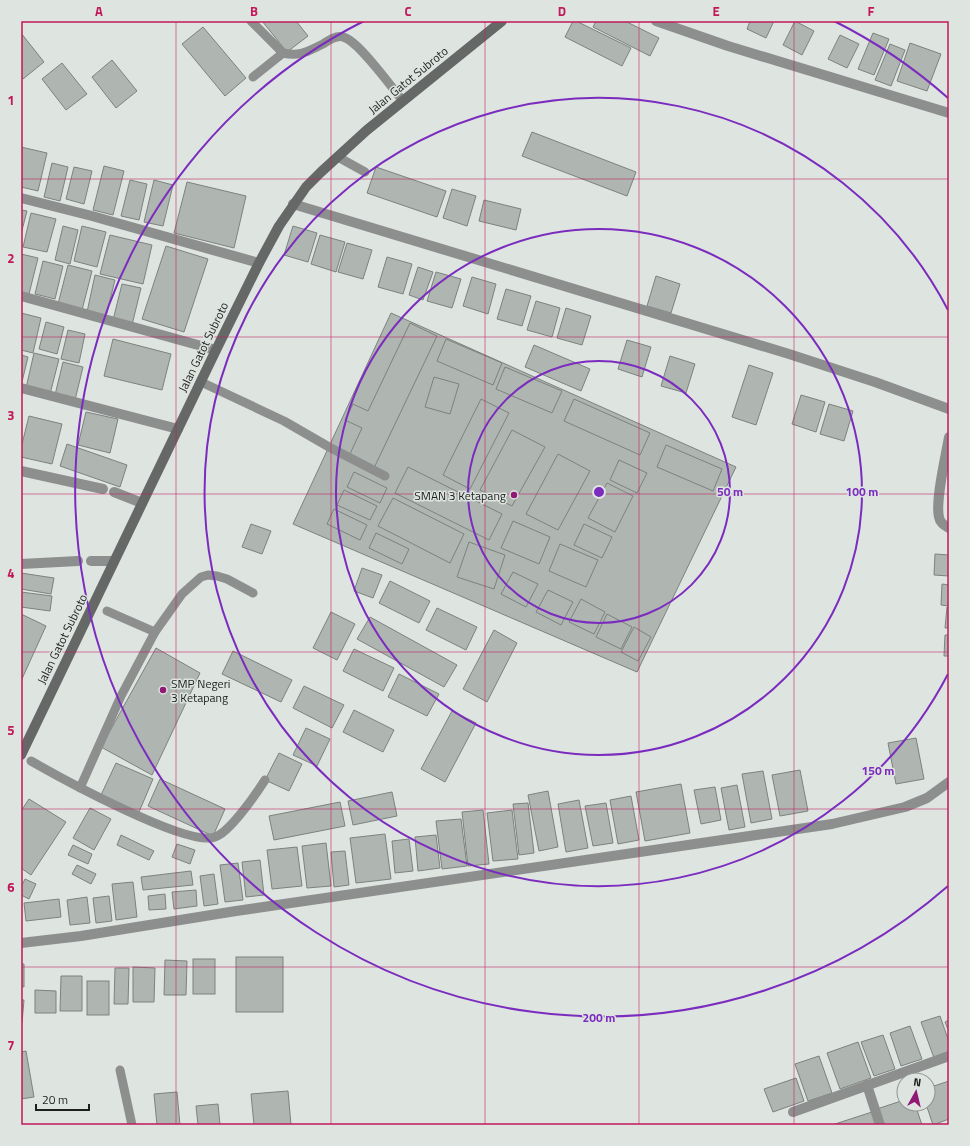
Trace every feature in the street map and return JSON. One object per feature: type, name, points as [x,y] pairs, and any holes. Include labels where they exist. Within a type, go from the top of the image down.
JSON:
[{"type":"street","name":"Jalan Gatot Subroto","points":[[24,757],[114,560],[216,350],[279,226],[306,187],[367,130],[502,21]]},
{"type":"street","points":[[656,21],[728,46],[876,92],[949,112]]},
{"type":"street","points":[[21,198],[92,216],[259,263]]},
{"type":"street","points":[[294,204],[789,354],[875,382],[949,409]]},
{"type":"street","points":[[21,296],[216,350]]},
{"type":"street","points":[[21,388],[178,429]]},
{"type":"street","points":[[949,437],[939,494],[938,510],[939,518],[942,524],[949,528]]},
{"type":"street","points":[[21,471],[103,489]]},
{"type":"street","points":[[114,492],[142,503]]},
{"type":"street","points":[[91,561],[114,560]]},
{"type":"street","points":[[21,564],[78,561]]},
{"type":"street","points":[[21,943],[81,936],[244,909],[832,824],[905,807],[927,798],[949,782]]},
{"type":"street","points":[[793,1112],[949,1056]]},
{"type":"street","points":[[867,1085],[880,1125]]},
{"type":"lane","points":[[251,21],[283,53],[297,55],[308,52],[333,38],[340,36],[345,37],[352,42],[370,61],[403,101]]},
{"type":"lane","points":[[253,77],[283,53]]},
{"type":"lane","points":[[338,157],[364,172]]},
{"type":"lane","points":[[201,382],[284,421],[329,447],[385,476]]},
{"type":"lane","points":[[80,788],[121,696],[155,632],[182,594],[201,577],[217,576],[227,579],[253,593]]},
{"type":"lane","points":[[106,611],[155,632]]},
{"type":"lane","points":[[24,757],[80,788],[156,824],[193,836],[208,838],[215,837],[233,822],[250,802],[265,780]]},
{"type":"lane","points":[[120,1070],[132,1125]]},
{"type":"building","points":[[262,21],[296,21],[308,36],[287,52]]},
{"type":"building","points":[[573,21],[576,21],[631,48],[622,66],[565,37]]},
{"type":"building","points":[[596,21],[625,21],[659,38],[650,56],[593,27]]},
{"type":"building","points":[[750,21],[774,21],[766,38],[747,29]]},
{"type":"building","points":[[795,21],[814,31],[802,55],[783,45]]},
{"type":"building","points":[[203,27],[246,78],[225,96],[182,44]]},
{"type":"building","points":[[21,33],[44,62],[23,79],[21,76]]},
{"type":"building","points":[[873,33],[889,39],[874,75],[858,69]]},
{"type":"building","points":[[840,35],[859,44],[847,68],[828,59]]},
{"type":"building","points":[[910,43],[941,54],[927,91],[897,81]]},
{"type":"building","points":[[890,44],[905,50],[891,86],[875,80]]},
{"type":"building","points":[[112,60],[137,91],[116,108],[92,77]]},
{"type":"building","points":[[62,63],[87,94],[66,110],[42,79]]},
{"type":"building","points":[[532,132],[636,172],[627,196],[522,156]]},
{"type":"building","points":[[21,147],[47,153],[38,191],[21,187]]},
{"type":"building","points":[[52,163],[68,167],[60,201],[44,197]]},
{"type":"building","points":[[104,166],[124,171],[113,215],[93,210]]},
{"type":"building","points":[[74,167],[92,171],[84,204],[66,199]]},
{"type":"building","points":[[376,167],[446,191],[437,217],[367,193]]},
{"type":"building","points":[[130,180],[147,184],[139,220],[121,216]]},
{"type":"building","points":[[154,180],[173,185],[163,226],[144,222]]},
{"type":"building","points":[[187,182],[246,196],[234,248],[174,233]]},
{"type":"building","points":[[452,189],[476,196],[467,226],[443,218]]},
{"type":"building","points":[[484,200],[521,209],[516,230],[479,221]]},
{"type":"building","points":[[21,210],[27,211],[21,234]]},
{"type":"building","points":[[31,213],[56,219],[47,252],[23,247]]},
{"type":"building","points":[[63,226],[78,230],[70,264],[55,260]]},
{"type":"building","points":[[82,226],[106,232],[97,267],[74,261]]},
{"type":"building","points":[[293,226],[317,233],[308,262],[284,255]]},
{"type":"building","points":[[110,235],[152,245],[143,284],[100,274]]},
{"type":"building","points":[[320,235],[345,242],[336,272],[311,264]]},
{"type":"building","points":[[347,243],[372,250],[363,279],[338,272]]},
{"type":"building","points":[[166,246],[208,259],[184,332],[142,319]]},
{"type":"building","points":[[21,254],[38,258],[29,294],[21,292]]},
{"type":"building","points":[[387,257],[412,264],[403,294],[378,287]]},
{"type":"building","points":[[43,261],[63,266],[55,299],[35,294]]},
{"type":"building","points":[[68,265],[92,271],[82,310],[58,304]]},
{"type":"building","points":[[418,267],[433,272],[423,300],[409,295]]},
{"type":"building","points":[[436,272],[461,279],[452,308],[427,301]]},
{"type":"building","points":[[95,275],[115,280],[106,316],[87,312]]},
{"type":"building","points":[[656,276],[680,284],[671,313],[647,306]]},
{"type":"building","points":[[472,277],[496,284],[488,314],[463,306]]},
{"type":"building","points":[[122,284],[141,288],[132,325],[113,320]]},
{"type":"building","points":[[506,289],[531,296],[522,326],[497,319]]},
{"type":"building","points":[[536,301],[560,308],[552,337],[527,330]]},
{"type":"building","points":[[566,308],[591,316],[582,345],[557,338]]},
{"type":"building","points":[[21,313],[41,318],[33,353],[21,350]]},
{"type":"building","name":"SMAN 3 Ketapang","points":[[391,313],[736,467],[637,672],[293,524]]},
{"type":"building","points":[[46,322],[64,327],[57,354],[39,349]]},
{"type":"building","points":[[410,323],[437,336],[374,468],[349,456],[362,428],[345,420],[353,404],[368,411]]},
{"type":"building","points":[[68,330],[85,334],[79,363],[61,359]]},
{"type":"building","points":[[113,339],[171,354],[162,390],[104,376]]},
{"type":"building","points":[[446,339],[502,363],[493,385],[437,361]]},
{"type":"building","points":[[627,340],[651,347],[642,377],[618,369]]},
{"type":"building","points":[[534,345],[590,369],[581,391],[525,367]]},
{"type":"building","points":[[34,353],[59,359],[50,394],[26,388]]},
{"type":"building","points":[[21,355],[28,357],[21,386]]},
{"type":"building","points":[[670,356],[695,364],[686,393],[661,386]]},
{"type":"building","points":[[63,362],[83,367],[75,400],[55,395]]},
{"type":"building","points":[[749,365],[773,373],[756,425],[732,417]]},
{"type":"building","points":[[505,367],[562,391],[552,413],[496,389]]},
{"type":"building","points":[[434,377],[459,384],[450,414],[425,407]]},
{"type":"building","points":[[801,395],[825,402],[816,432],[792,424]]},
{"type":"building","points":[[481,399],[509,413],[470,489],[443,475]]},
{"type":"building","points":[[574,399],[650,433],[640,455],[564,421]]},
{"type":"building","points":[[829,404],[853,411],[844,441],[820,434]]},
{"type":"building","points":[[86,412],[118,419],[110,453],[78,445]]},
{"type":"building","points":[[29,416],[62,424],[52,464],[21,457],[21,448]]},
{"type":"building","points":[[512,430],[545,447],[512,506],[480,490]]},
{"type":"building","points":[[67,444],[127,465],[120,487],[60,466]]},
{"type":"building","points":[[666,445],[722,469],[713,491],[657,467]]},
{"type":"building","points":[[558,454],[590,471],[558,530],[526,514]]},
{"type":"building","points":[[619,460],[647,473],[637,493],[610,480]]},
{"type":"building","points":[[408,467],[502,514],[489,540],[395,493]]},
{"type":"building","points":[[354,472],[387,488],[380,503],[347,487]]},
{"type":"building","points":[[607,483],[633,496],[615,532],[588,518]]},
{"type":"building","points":[[344,490],[377,506],[370,520],[337,505]]},
{"type":"building","points":[[393,498],[464,534],[450,563],[378,526]]},
{"type":"building","points":[[334,509],[367,525],[360,540],[327,524]]},
{"type":"building","points":[[513,521],[550,537],[539,564],[501,548]]},
{"type":"building","points":[[251,524],[271,531],[262,554],[242,547]]},
{"type":"building","points":[[584,524],[612,537],[602,558],[574,545]]},
{"type":"building","points":[[376,533],[409,549],[402,564],[369,548]]},
{"type":"building","points":[[469,542],[505,555],[494,589],[457,577]]},
{"type":"building","points":[[560,544],[598,560],[586,587],[549,571]]},
{"type":"building","points":[[935,554],[949,555],[949,576],[934,575]]},
{"type":"building","points":[[362,568],[382,575],[373,598],[354,591]]},
{"type":"building","points":[[513,572],[538,584],[526,607],[501,594]]},
{"type":"building","points":[[21,573],[54,578],[51,594],[21,589]]},
{"type":"building","points":[[390,581],[430,601],[419,623],[379,603]]},
{"type":"building","points":[[942,584],[949,585],[949,606],[941,605]]},
{"type":"building","points":[[548,590],[573,602],[561,625],[536,612]]},
{"type":"building","points":[[21,592],[52,596],[50,611],[21,607]]},
{"type":"building","points":[[581,599],[605,612],[594,634],[569,622]]},
{"type":"building","points":[[947,607],[949,607],[949,628],[945,628]]},
{"type":"building","points":[[437,608],[477,627],[466,650],[426,630]]},
{"type":"building","points":[[331,612],[355,624],[337,660],[313,648]]},
{"type":"building","points":[[21,614],[46,626],[21,681]]},
{"type":"building","points":[[607,614],[632,627],[621,649],[596,637]]},
{"type":"building","points":[[370,617],[457,665],[444,687],[357,639]]},
{"type":"building","points":[[634,627],[651,637],[638,661],[621,652]]},
{"type":"building","points":[[494,630],[517,643],[487,702],[463,689]]},
{"type":"building","points":[[945,635],[949,635],[949,656],[944,656]]},
{"type":"building","points":[[156,648],[200,673],[152,775],[101,747]]},
{"type":"building","points":[[354,649],[394,668],[383,691],[343,671]]},
{"type":"building","points":[[233,651],[292,680],[281,702],[222,674]]},
{"type":"building","points":[[399,674],[439,694],[427,716],[388,697]]},
{"type":"building","points":[[304,686],[344,705],[332,728],[293,708]]},
{"type":"building","points":[[354,710],[394,730],[383,752],[343,732]]},
{"type":"building","points":[[452,711],[476,723],[445,782],[421,769]]},
{"type":"building","points":[[306,728],[330,739],[317,766],[293,755]]},
{"type":"building","points":[[916,738],[924,779],[896,784],[888,743]]},
{"type":"building","points":[[279,753],[302,764],[289,791],[265,780]]},
{"type":"building","points":[[116,763],[153,779],[139,812],[101,795]]},
{"type":"building","points":[[800,770],[808,811],[780,816],[772,775]]},
{"type":"building","points":[[763,771],[772,819],[751,823],[742,774]]},
{"type":"building","points":[[160,779],[225,809],[213,836],[148,806]]},
{"type":"building","points":[[681,784],[690,833],[645,841],[636,792]]},
{"type":"building","points":[[737,785],[745,827],[729,830],[721,788]]},
{"type":"building","points":[[715,787],[721,820],[701,824],[694,790]]},
{"type":"building","points":[[548,791],[558,847],[539,851],[528,795]]},
{"type":"building","points":[[392,792],[397,816],[353,825],[348,801]]},
{"type":"building","points":[[631,796],[639,840],[618,844],[610,800]]},
{"type":"building","points":[[29,799],[66,822],[31,875],[21,868],[21,811]]},
{"type":"building","points":[[579,800],[588,848],[566,852],[558,804]]},
{"type":"building","points":[[340,802],[345,826],[274,840],[269,816]]},
{"type":"building","points":[[528,803],[534,853],[519,855],[513,804]]},
{"type":"building","points":[[606,803],[613,843],[593,846],[585,806]]},
{"type":"building","points":[[90,808],[111,819],[94,850],[73,838]]},
{"type":"building","points":[[483,810],[489,864],[468,866],[462,812]]},
{"type":"building","points":[[512,810],[518,859],[493,861],[487,813]]},
{"type":"building","points":[[461,819],[467,866],[442,869],[436,821]]},
{"type":"building","points":[[385,834],[391,879],[356,883],[350,838]]},
{"type":"building","points":[[121,835],[154,851],[149,860],[117,845]]},
{"type":"building","points":[[436,835],[440,868],[418,871],[415,837]]},
{"type":"building","points":[[409,839],[413,871],[395,873],[392,841]]},
{"type":"building","points":[[326,843],[331,886],[307,888],[302,846]]},
{"type":"building","points":[[177,844],[195,850],[190,864],[172,857]]},
{"type":"building","points":[[73,845],[92,854],[88,864],[68,855]]},
{"type":"building","points":[[297,847],[302,886],[272,889],[267,850]]},
{"type":"building","points":[[345,851],[349,885],[334,887],[331,852]]},
{"type":"building","points":[[260,860],[264,895],[246,897],[242,862]]},
{"type":"building","points":[[238,863],[243,900],[225,902],[220,865]]},
{"type":"building","points":[[77,865],[96,874],[91,884],[72,874]]},
{"type":"building","points":[[191,871],[193,885],[143,890],[141,877]]},
{"type":"building","points":[[214,874],[218,904],[204,906],[200,876]]},
{"type":"building","points":[[25,879],[36,884],[29,899],[21,895],[21,887]]},
{"type":"building","points":[[133,882],[137,917],[116,920],[112,884]]},
{"type":"building","points":[[196,890],[197,906],[174,909],[172,892]]},
{"type":"building","points":[[165,894],[166,909],[149,910],[148,896]]},
{"type":"building","points":[[109,896],[112,921],[96,923],[93,898]]},
{"type":"building","points":[[87,897],[90,923],[70,925],[67,900]]},
{"type":"building","points":[[59,899],[61,917],[26,921],[24,903]]},
{"type":"building","points":[[236,957],[283,957],[283,1012],[236,1012]]},
{"type":"building","points":[[193,959],[215,959],[215,994],[193,994]]},
{"type":"building","points":[[165,960],[187,961],[186,995],[164,995]]},
{"type":"building","points":[[21,964],[24,964],[24,987],[21,986]]},
{"type":"building","points":[[133,967],[155,968],[154,1002],[133,1002]]},
{"type":"building","points":[[115,968],[129,968],[128,1004],[114,1004]]},
{"type":"building","points":[[61,976],[82,976],[82,1011],[60,1011]]},
{"type":"building","points":[[87,981],[109,981],[109,1015],[87,1015]]},
{"type":"building","points":[[35,990],[56,991],[56,1013],[35,1013]]},
{"type":"building","points":[[21,1000],[24,1000],[22,1023],[21,1023]]},
{"type":"building","points":[[940,1016],[949,1042],[949,1053],[934,1058],[921,1022]]},
{"type":"building","points":[[949,1020],[949,1032],[945,1022]]},
{"type":"building","points":[[910,1026],[922,1059],[901,1066],[890,1033]]},
{"type":"building","points":[[883,1035],[895,1069],[874,1076],[861,1042]]},
{"type":"building","points":[[858,1042],[871,1078],[840,1089],[827,1053]]},
{"type":"building","points":[[26,1051],[34,1097],[21,1099],[21,1052]]},
{"type":"building","points":[[819,1056],[832,1093],[808,1101],[795,1064]]},
{"type":"building","points":[[796,1078],[804,1101],[773,1112],[764,1089]]},
{"type":"building","points":[[949,1081],[949,1119],[933,1125],[929,1112],[936,1112],[936,1085]]},
{"type":"building","points":[[288,1091],[291,1125],[254,1125],[251,1094]]},
{"type":"building","points":[[177,1092],[180,1125],[157,1125],[154,1094]]},
{"type":"building","points":[[896,1103],[896,1112],[918,1112],[922,1125],[883,1125],[877,1109]]},
{"type":"building","points":[[218,1104],[220,1125],[198,1125],[196,1106]]},
{"type":"building","points":[[872,1112],[876,1125],[835,1124]]},
{"type":"place","name":"SMAN 3 Ketapang","points":[[514,495]]},
{"type":"place","name":"SMP Negeri 3 Ketapang","points":[[163,690]]}]
